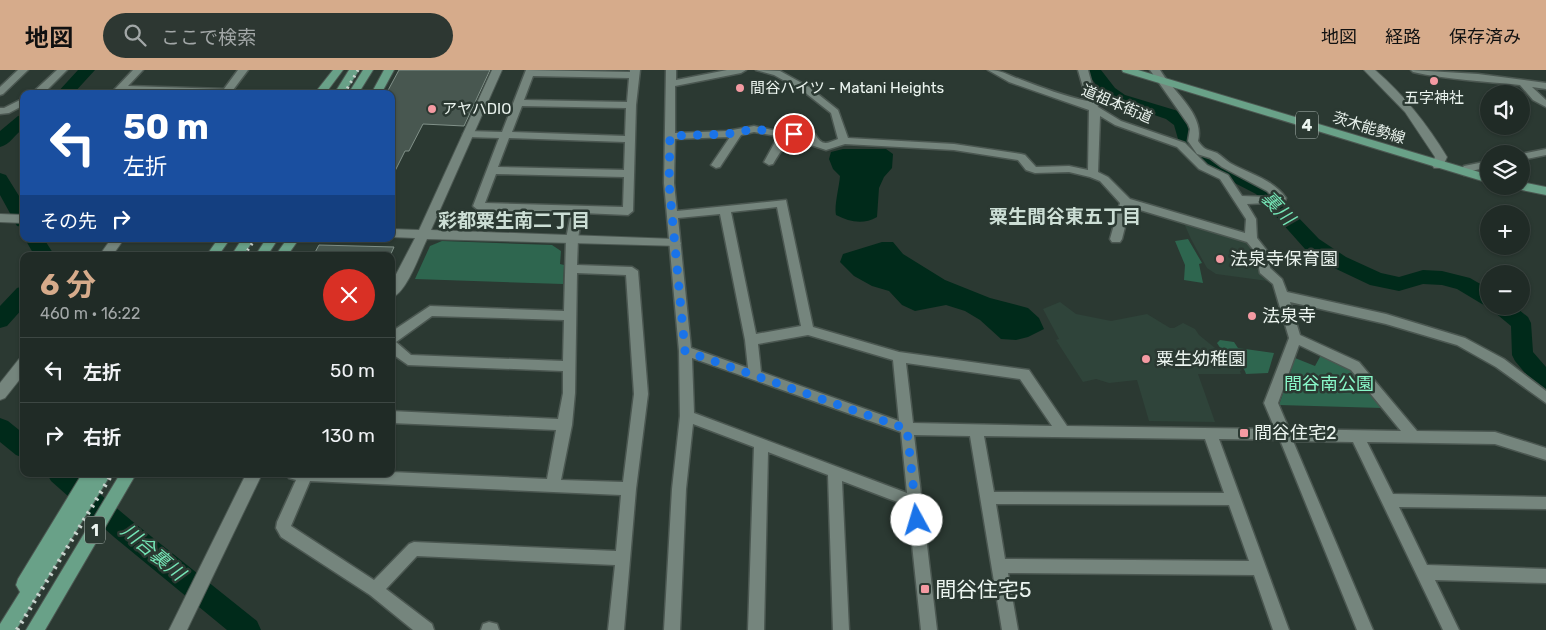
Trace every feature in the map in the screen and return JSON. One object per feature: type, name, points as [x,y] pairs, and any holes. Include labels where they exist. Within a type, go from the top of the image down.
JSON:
[{"type":"main road","points":[[322,90],[338,70]]},
{"type":"main road","points":[[331,90],[343,70]]},
{"type":"main road","points":[[342,90],[354,70]]},
{"type":"main road","points":[[356,90],[368,70]]},
{"type":"main road","points":[[365,90],[377,70]]},
{"type":"main road","points":[[378,90],[389,70]]},
{"type":"main road","name":"茨木能勢線","points":[[1127,70],[1158,75],[1438,165],[1480,176]]},
{"type":"main road","points":[[1530,188],[1546,191]]},
{"type":"main road","points":[[2,630],[39,568],[88,477]]},
{"type":"main road","name":"1","points":[[6,630],[39,568],[101,477]]},
{"type":"main road","name":"1","points":[[35,630],[126,477]]},
{"type":"main road","points":[[88,542],[137,477]]},
{"type":"street","points":[[0,92],[23,70]]},
{"type":"street","points":[[42,90],[62,70]]},
{"type":"street","points":[[119,90],[138,70]]},
{"type":"street","points":[[228,90],[243,70]]},
{"type":"street","points":[[395,289],[400,283],[424,233],[497,70]]},
{"type":"street","points":[[671,70],[669,183],[685,351],[687,416],[679,490],[672,630]]},
{"type":"street","points":[[670,84],[741,70]]},
{"type":"street","points":[[766,70],[777,73],[806,89],[835,112],[844,141]]},
{"type":"street","name":"道祖本街道","points":[[993,70],[1012,80],[1094,108],[1118,122],[1181,145],[1197,155],[1203,167],[1224,177],[1238,200]]},
{"type":"street","points":[[1082,70],[1096,115],[1093,174]]},
{"type":"street","points":[[1369,70],[1417,118],[1441,157],[1438,165]]},
{"type":"street","points":[[1416,70],[1446,76],[1478,77],[1546,86]]},
{"type":"street","points":[[530,71],[635,73],[631,105],[628,211],[478,206],[530,71]]},
{"type":"street","points":[[1158,75],[1189,116],[1195,128],[1193,141],[1197,155],[1214,156],[1226,165],[1271,188],[1281,198]]},
{"type":"street","points":[[1524,84],[1536,98],[1546,104]]},
{"type":"street","points":[[0,111],[6,111],[20,102]]},
{"type":"street","points":[[518,103],[631,105]]},
{"type":"street","points":[[670,136],[737,132],[754,129],[776,134],[811,136],[814,143],[826,147],[844,141],[954,147],[1021,157],[1034,170],[1069,169],[1093,174],[1104,179],[1126,202],[1251,239],[1262,252],[1264,270],[1278,282],[1295,338],[1271,403],[1282,434],[1365,630]]},
{"type":"street","points":[[716,165],[737,132]]},
{"type":"street","points":[[468,134],[631,139]]},
{"type":"street","points":[[769,162],[779,144],[795,134]]},
{"type":"street","points":[[1530,155],[1546,152]]},
{"type":"street","points":[[1464,172],[1468,168],[1480,166]]},
{"type":"street","points":[[492,170],[630,174]]},
{"type":"street","points":[[1238,200],[1251,219],[1251,239]]},
{"type":"street","points":[[1238,200],[1264,200]]},
{"type":"street","points":[[1116,238],[1126,202]]},
{"type":"street","points":[[673,215],[782,203],[808,330]]},
{"type":"street","points":[[554,485],[570,393],[572,239],[577,210]]},
{"type":"street","points":[[725,210],[751,340],[755,375]]},
{"type":"street","points":[[0,218],[20,219]]},
{"type":"street","points":[[395,232],[675,243]]},
{"type":"street","points":[[108,252],[116,242]]},
{"type":"street","points":[[571,269],[632,271],[642,394],[629,488],[616,630]]},
{"type":"street","points":[[1283,296],[1386,319],[1461,341],[1500,363],[1546,398]]},
{"type":"street","points":[[395,336],[430,311],[570,316]]},
{"type":"street","points":[[751,340],[808,330],[899,357],[1024,374],[1063,431]]},
{"type":"street","points":[[1295,338],[1356,366],[1414,436]]},
{"type":"street","points":[[395,349],[408,360],[570,366]]},
{"type":"street","points":[[685,351],[907,429],[1495,438],[1546,454]]},
{"type":"street","points":[[899,357],[929,630]]},
{"type":"street","points":[[0,394],[20,368]]},
{"type":"street","points":[[687,416],[915,502]]},
{"type":"street","points":[[395,417],[565,425]]},
{"type":"street","points":[[976,430],[1010,630]]},
{"type":"street","points":[[1210,433],[1281,630]]},
{"type":"street","points":[[1357,435],[1450,630]]},
{"type":"street","points":[[756,630],[760,444]]},
{"type":"street","points":[[835,472],[841,630]]},
{"type":"street","points":[[178,630],[253,477]]},
{"type":"street","points":[[301,477],[283,528],[286,532],[375,590],[426,630]]},
{"type":"street","points":[[371,477],[629,488]]},
{"type":"street","points":[[988,498],[1234,499]]},
{"type":"street","points":[[1388,500],[1546,503]]},
{"type":"street","points":[[375,590],[414,548],[623,558]]},
{"type":"street","points":[[999,566],[1259,568]]},
{"type":"street","points":[[1422,572],[1546,576]]},
{"type":"shaded area","points":[[843,149],[886,149],[893,154],[892,168],[884,177],[879,188],[877,217],[867,221],[856,222],[836,215],[840,176],[833,169],[829,159],[831,152]]},
{"type":"shaded area","points":[[1183,221],[1249,243],[1255,249],[1268,281],[1216,274],[1207,268]]},
{"type":"shaded area","points":[[882,242],[893,242],[903,254],[945,280],[990,298],[1028,308],[1039,318],[1044,329],[1028,337],[1016,340],[1001,339],[980,320],[965,311],[946,305],[915,311],[902,305],[889,291],[872,286],[854,276],[840,262],[843,254]]},
{"type":"shaded area","points":[[1060,302],[1076,314],[1111,321],[1147,314],[1170,328],[1183,323],[1195,329],[1199,335],[1242,370],[1240,371],[1241,374],[1198,374],[1215,422],[1149,421],[1137,380],[1109,383],[1096,379],[1083,382],[1056,340],[1059,339],[1043,309]]},
{"type":"green space","points":[[1188,239],[1202,263],[1199,264],[1203,283],[1184,280],[1185,265],[1175,241]]},
{"type":"green space","points":[[442,241],[552,245],[561,251],[560,264],[564,265],[563,284],[415,279],[430,246]]},
{"type":"green space","points":[[1220,340],[1234,342],[1238,348],[1274,353],[1268,373],[1246,374],[1241,365],[1220,347],[1217,343]]},
{"type":"green space","name":"間谷南公園","points":[[1321,355],[1352,370],[1384,404],[1382,408],[1279,405],[1295,358],[1315,366]]},
{"type":"building","name":"アヤハDIO","points":[[399,70],[490,70],[464,126],[423,124],[409,151],[405,151],[395,171],[395,90],[388,90]]},
{"type":"building","points":[[319,245],[394,247],[392,252],[315,252]]},
{"type":"waterway","name":"川合裏川","points":[[68,90],[87,70]]},
{"type":"waterway","name":"裏川","points":[[1093,70],[1109,91],[1119,98],[1172,115],[1182,123],[1189,146],[1200,158],[1262,190],[1312,244],[1339,262],[1377,280],[1399,284],[1423,277],[1442,278],[1463,283],[1480,293]]},
{"type":"waterway","name":"川合裏川","points":[[0,142],[10,130],[20,123]]},
{"type":"waterway","name":"川合裏川","points":[[0,179],[20,214]]},
{"type":"waterway","name":"川合裏川","points":[[36,242],[42,252]]},
{"type":"waterway","name":"川合裏川","points":[[0,320],[20,298]]},
{"type":"waterway","name":"裏川","points":[[1511,315],[1521,323],[1523,355],[1546,382]]},
{"type":"waterway","name":"川合裏川","points":[[0,428],[20,445]]},
{"type":"waterway","name":"川合裏川","points":[[62,477],[123,529],[248,630]]},
{"type":"railway","points":[[346,90],[358,70]]},
{"type":"railway","points":[[247,252],[253,242]]},
{"type":"railway","points":[[17,630],[110,477]]},
{"type":"place","name":"五字神社","points":[[1434,81]]},
{"type":"place","name":"間谷ハイツ - Matani Heights","points":[[740,88]]},
{"type":"place","name":"アヤハDIO","points":[[432,109]]},
{"type":"place","name":"法泉寺保育園","points":[[1220,259]]},
{"type":"place","name":"法泉寺","points":[[1252,316]]},
{"type":"place","name":"粟生幼稚園","points":[[1146,359]]},
{"type":"place","name":"間谷住宅2","points":[[1244,433]]},
{"type":"place","name":"間谷住宅5","points":[[925,589]]},
{"type":"district","name":"粟生間谷東五丁目","points":[[1065,216]]},
{"type":"district","name":"彩都粟生南二丁目","points":[[514,220]]},
{"type":"route","points":[[794,134],[776,134],[754,129],[727,134],[670,136],[669,183],[685,351],[907,429],[917,520]]}]
